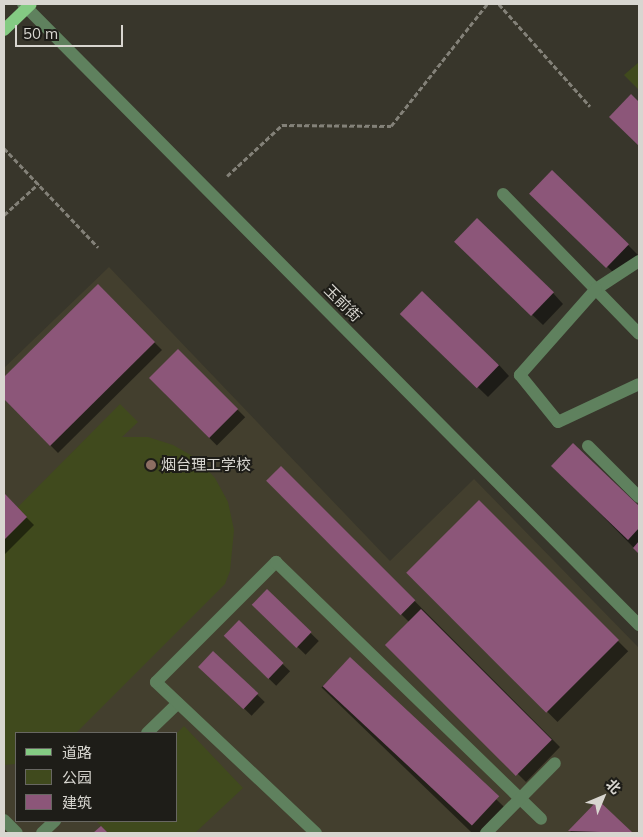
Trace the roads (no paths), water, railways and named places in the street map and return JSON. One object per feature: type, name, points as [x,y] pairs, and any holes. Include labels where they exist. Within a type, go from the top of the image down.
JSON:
[{"type":"main road","points":[[4,30],[27,5]]},
{"type":"street","name":"玉前街","points":[[27,5],[639,625]]},
{"type":"street","points":[[503,194],[639,334]]},
{"type":"street","points":[[639,261],[596,290],[520,375],[558,422],[639,384]]},
{"type":"street","points":[[588,446],[639,496]]},
{"type":"street","points":[[316,833],[156,682],[276,562],[541,819]]},
{"type":"street","points":[[148,732],[178,703]]},
{"type":"street","points":[[486,833],[555,763]]},
{"type":"street","points":[[4,820],[17,833]]},
{"type":"street","points":[[42,833],[54,822]]},
{"type":"place","name":"烟台理工学校","points":[[151,465]]}]
